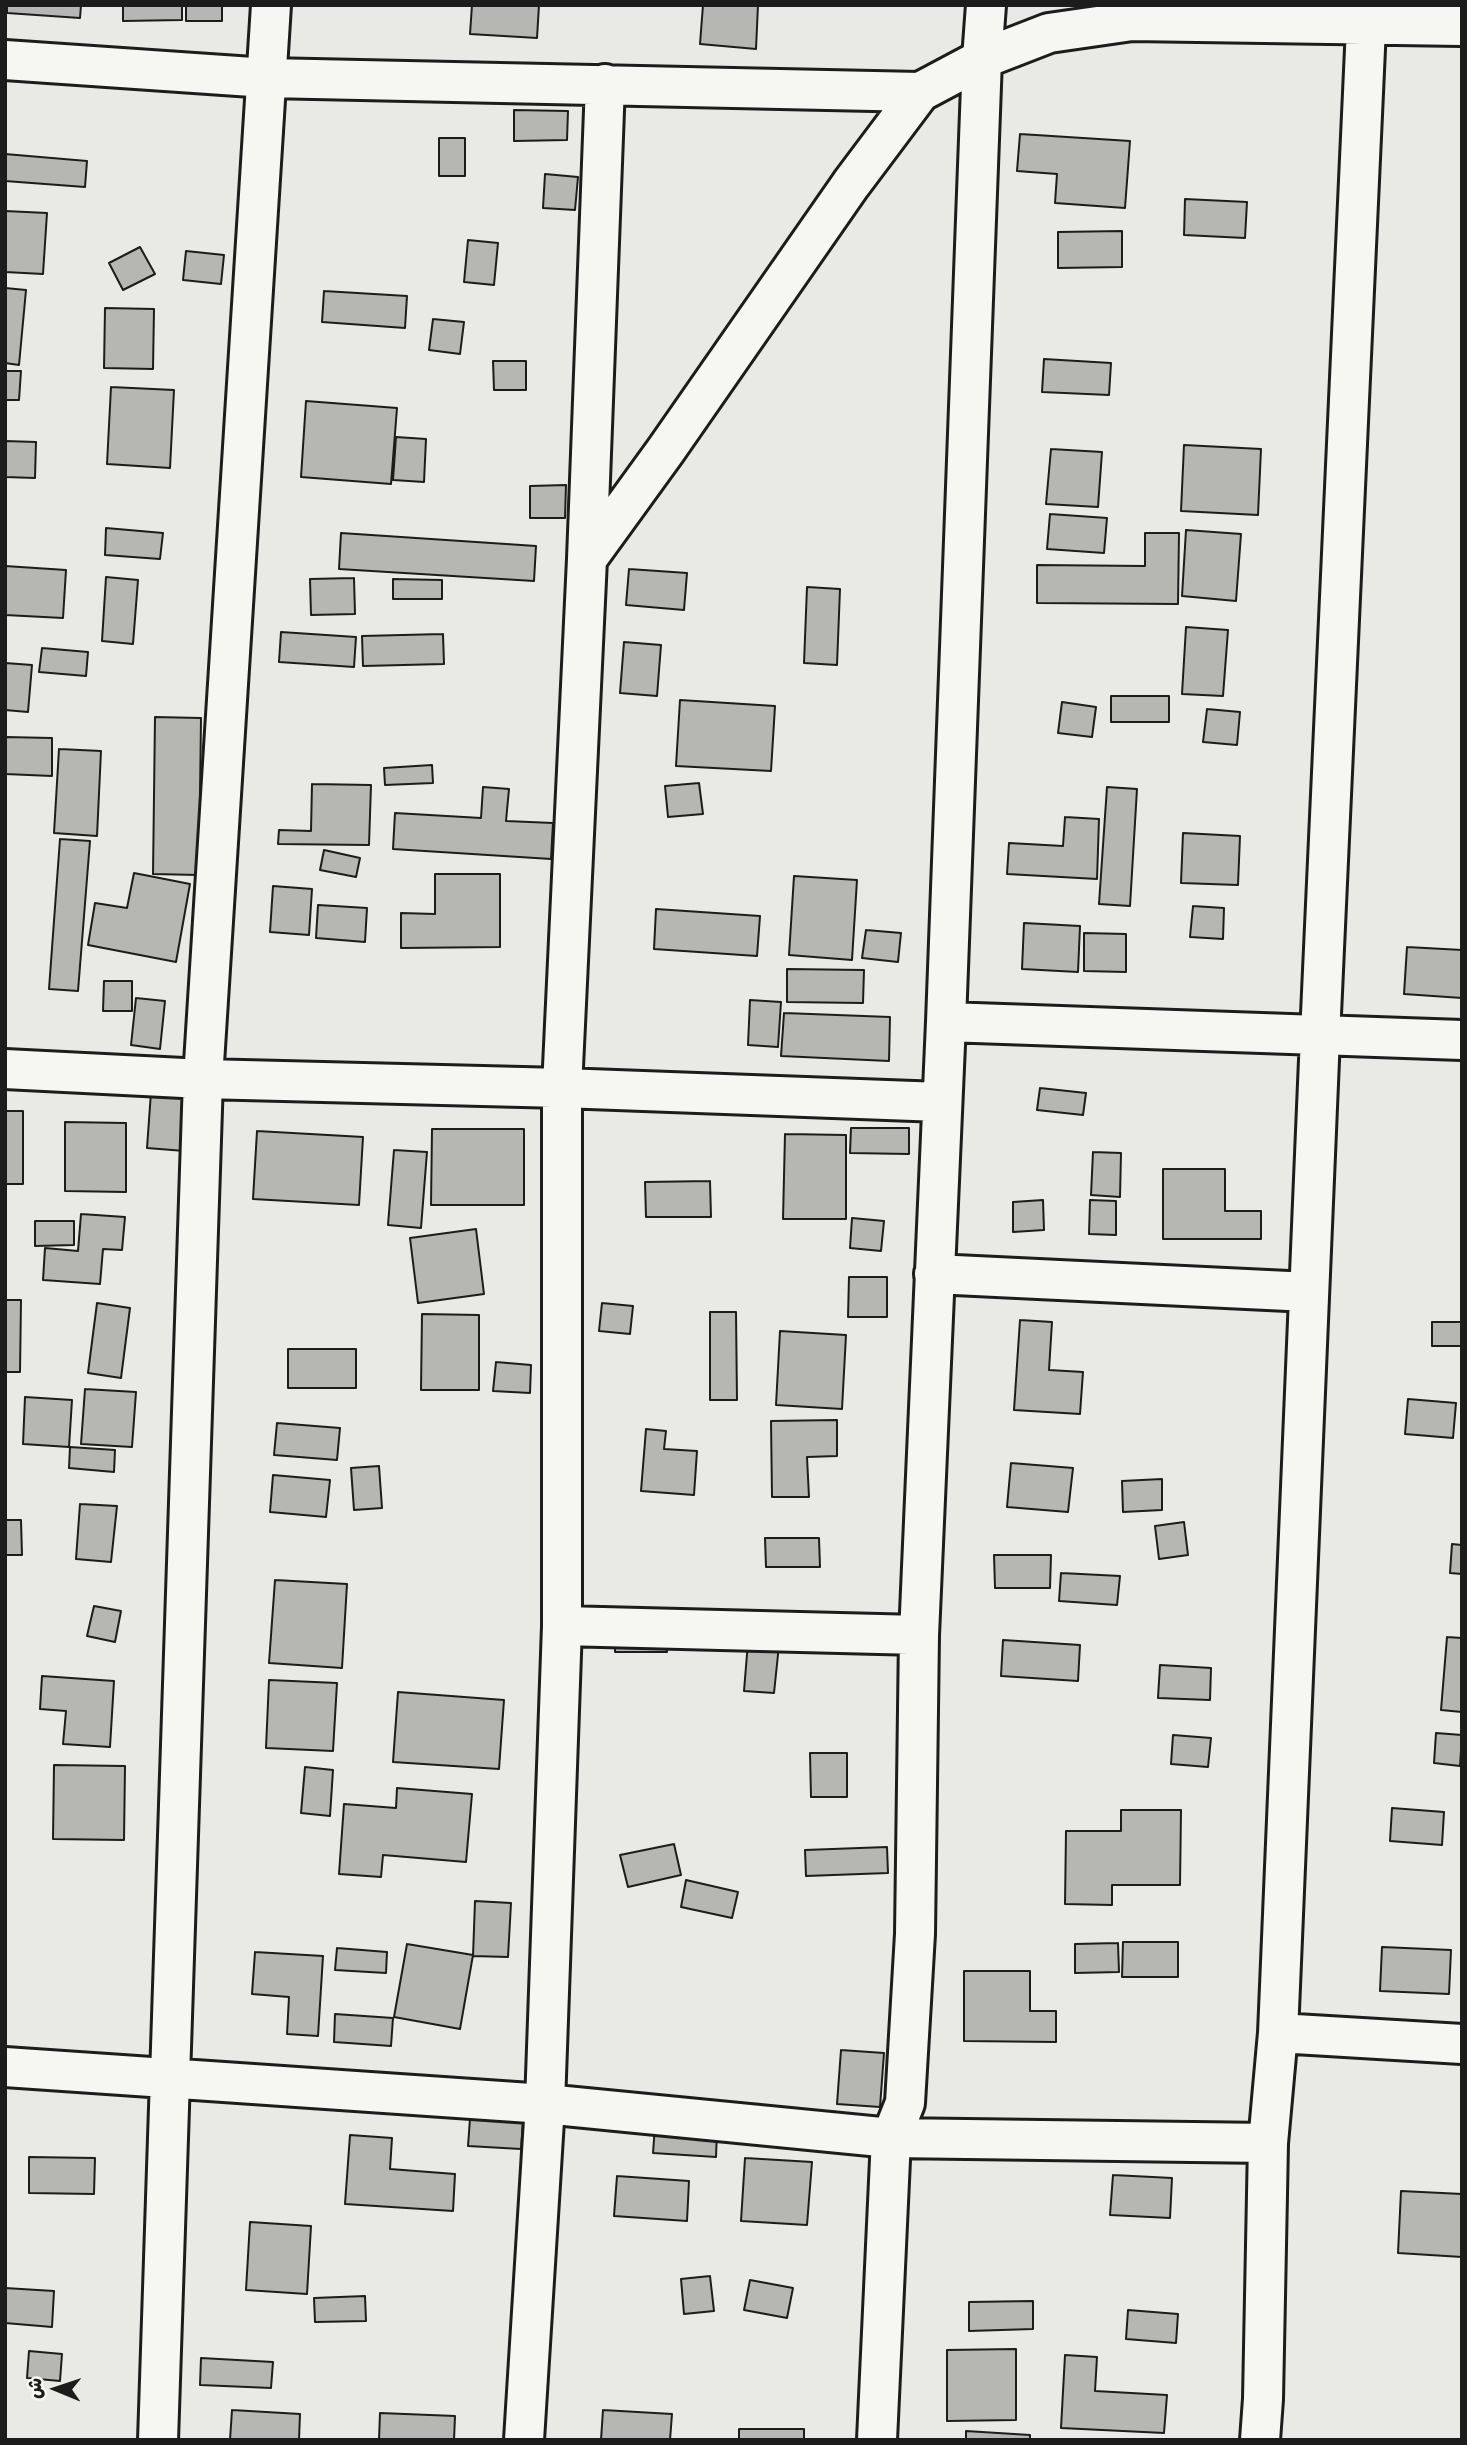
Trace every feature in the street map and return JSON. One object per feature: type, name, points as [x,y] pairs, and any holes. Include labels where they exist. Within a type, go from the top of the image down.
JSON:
[{"type":"street","points":[[158,2440],[202,1079],[271,5]]},
{"type":"street","points":[[877,2440],[891,2137],[905,2103],[915,1934],[919,1635],[986,5]]},
{"type":"street","points":[[1260,2440],[1268,2143],[1278,2033],[1367,14]]},
{"type":"street","points":[[587,559],[851,184],[920,92],[982,59],[1049,33],[1132,21],[1367,14],[1462,26]]},
{"type":"street","points":[[5,60],[267,78],[920,92]]},
{"type":"street","points":[[524,2440],[545,2104],[562,1626],[562,1088],[587,559],[605,84]]},
{"type":"street","points":[[946,1022],[1462,1040]]},
{"type":"street","points":[[5,1069],[202,1079],[562,1088],[941,1102]]},
{"type":"street","points":[[934,1274],[1309,1292]]},
{"type":"street","points":[[562,1626],[919,1635]]},
{"type":"street","points":[[1278,2033],[1462,2044]]},
{"type":"street","points":[[5,2067],[545,2104],[891,2137],[1268,2143]]},
{"type":"building","points":[[7,5],[81,5],[80,18],[7,13]]},
{"type":"building","points":[[123,5],[182,5],[182,20],[123,21]]},
{"type":"building","points":[[186,5],[222,5],[222,21],[186,21]]},
{"type":"building","points":[[472,5],[539,5],[537,38],[470,34]]},
{"type":"building","points":[[703,5],[758,5],[756,49],[700,44]]},
{"type":"building","points":[[514,110],[568,111],[567,140],[514,141]]},
{"type":"building","points":[[1020,134],[1130,141],[1125,208],[1055,203],[1057,174],[1017,171]]},
{"type":"building","points":[[439,138],[465,138],[465,176],[439,176]]},
{"type":"building","points":[[5,154],[87,161],[85,187],[5,181]]},
{"type":"building","points":[[545,174],[578,177],[575,210],[543,208]]},
{"type":"building","points":[[1185,199],[1247,202],[1245,238],[1184,235]]},
{"type":"building","points":[[5,211],[47,213],[43,274],[5,272]]},
{"type":"building","points":[[1122,231],[1122,267],[1058,268],[1058,232]]},
{"type":"building","points":[[468,240],[498,243],[494,285],[464,282]]},
{"type":"building","points":[[140,247],[155,274],[123,290],[109,263]]},
{"type":"building","points":[[186,251],[224,255],[221,284],[183,280]]},
{"type":"building","points":[[5,288],[26,290],[19,365],[5,363]]},
{"type":"building","points":[[324,291],[407,296],[405,328],[322,322]]},
{"type":"building","points":[[105,308],[154,309],[153,369],[104,368]]},
{"type":"building","points":[[433,319],[464,322],[460,354],[429,350]]},
{"type":"building","points":[[1044,359],[1111,363],[1109,395],[1042,392]]},
{"type":"building","points":[[493,361],[526,361],[526,390],[494,390]]},
{"type":"building","points":[[5,371],[21,371],[19,400],[5,400]]},
{"type":"building","points":[[111,387],[174,390],[170,468],[107,464]]},
{"type":"building","points":[[306,401],[397,408],[391,484],[301,477]]},
{"type":"building","points":[[396,437],[426,439],[424,482],[393,480]]},
{"type":"building","points":[[5,441],[36,442],[35,478],[5,477]]},
{"type":"building","points":[[1184,445],[1261,449],[1258,515],[1181,511]]},
{"type":"building","points":[[1051,449],[1102,452],[1098,507],[1046,504]]},
{"type":"building","points":[[566,485],[565,518],[530,518],[530,486]]},
{"type":"building","points":[[1050,514],[1107,518],[1104,553],[1047,549]]},
{"type":"building","points":[[106,528],[163,533],[160,559],[105,555]]},
{"type":"building","points":[[1186,530],[1241,534],[1236,601],[1182,596]]},
{"type":"building","points":[[341,533],[536,546],[534,581],[339,569]]},
{"type":"building","points":[[1145,533],[1179,533],[1178,604],[1037,603],[1037,565],[1145,566]]},
{"type":"building","points":[[5,566],[66,570],[63,618],[5,615]]},
{"type":"building","points":[[629,569],[687,573],[684,610],[626,605]]},
{"type":"building","points":[[106,577],[138,580],[133,644],[102,641]]},
{"type":"building","points":[[354,578],[355,614],[311,615],[310,579]]},
{"type":"building","points":[[393,579],[442,580],[442,599],[393,599]]},
{"type":"building","points":[[807,587],[840,589],[837,665],[804,663]]},
{"type":"building","points":[[1186,627],[1228,630],[1223,696],[1182,694]]},
{"type":"building","points":[[281,632],[356,637],[354,667],[279,662]]},
{"type":"building","points":[[443,634],[444,664],[363,666],[362,636]]},
{"type":"building","points":[[624,642],[661,645],[657,696],[620,693]]},
{"type":"building","points":[[42,648],[88,652],[86,676],[39,672]]},
{"type":"building","points":[[5,663],[32,665],[28,712],[5,710]]},
{"type":"building","points":[[1111,696],[1169,696],[1169,722],[1111,722]]},
{"type":"building","points":[[680,700],[775,706],[771,771],[676,766]]},
{"type":"building","points":[[1062,702],[1096,707],[1092,737],[1058,733]]},
{"type":"building","points":[[1207,709],[1240,712],[1237,745],[1203,742]]},
{"type":"building","points":[[155,717],[201,718],[199,875],[153,874]]},
{"type":"building","points":[[5,737],[52,738],[52,776],[5,774]]},
{"type":"building","points":[[59,749],[101,751],[97,836],[54,833]]},
{"type":"building","points":[[432,765],[433,783],[385,785],[384,768]]},
{"type":"building","points":[[699,783],[703,814],[668,817],[665,786]]},
{"type":"building","points":[[312,784],[371,785],[369,845],[278,844],[279,830],[311,831]]},
{"type":"building","points":[[483,787],[509,789],[506,821],[553,823],[551,859],[393,849],[395,813],[481,818]]},
{"type":"building","points":[[1107,787],[1137,789],[1130,906],[1099,904]]},
{"type":"building","points":[[1065,817],[1099,819],[1097,879],[1007,874],[1009,843],[1063,846]]},
{"type":"building","points":[[1183,833],[1240,836],[1238,885],[1181,883]]},
{"type":"building","points":[[60,839],[90,841],[78,991],[49,989]]},
{"type":"building","points":[[324,850],[360,858],[356,877],[320,870]]},
{"type":"building","points":[[134,873],[190,884],[176,962],[88,945],[95,903],[127,908]]},
{"type":"building","points":[[435,874],[500,874],[500,947],[401,948],[401,913],[435,914]]},
{"type":"building","points":[[794,876],[857,880],[852,960],[789,955]]},
{"type":"building","points":[[273,886],[312,889],[309,935],[270,932]]},
{"type":"building","points":[[318,905],[367,908],[365,942],[316,938]]},
{"type":"building","points":[[1193,906],[1224,908],[1223,939],[1190,937]]},
{"type":"building","points":[[656,909],[760,916],[757,956],[654,949]]},
{"type":"building","points":[[1024,923],[1080,926],[1078,972],[1022,969]]},
{"type":"building","points":[[866,930],[901,933],[898,962],[862,958]]},
{"type":"building","points":[[1084,933],[1126,934],[1126,972],[1084,971]]},
{"type":"building","points":[[1407,947],[1462,950],[1462,998],[1404,994]]},
{"type":"building","points":[[787,969],[864,970],[863,1003],[787,1002]]},
{"type":"building","points":[[104,981],[132,981],[132,1011],[103,1011]]},
{"type":"building","points":[[136,998],[165,1001],[160,1049],[131,1045]]},
{"type":"building","points":[[750,1000],[781,1002],[778,1047],[748,1045]]},
{"type":"building","points":[[784,1013],[890,1017],[889,1061],[781,1056]]},
{"type":"building","points":[[1040,1088],[1086,1093],[1083,1115],[1037,1110]]},
{"type":"building","points":[[151,1092],[201,1096],[197,1152],[147,1148]]},
{"type":"building","points":[[5,1111],[23,1111],[23,1184],[5,1184]]},
{"type":"building","points":[[65,1122],[126,1123],[126,1192],[65,1191]]},
{"type":"building","points":[[851,1128],[909,1128],[909,1154],[850,1153]]},
{"type":"building","points":[[432,1129],[524,1129],[524,1205],[431,1205]]},
{"type":"building","points":[[257,1131],[363,1137],[359,1205],[253,1199]]},
{"type":"building","points":[[785,1134],[846,1135],[846,1219],[783,1219]]},
{"type":"building","points":[[394,1150],[427,1152],[421,1228],[388,1225]]},
{"type":"building","points":[[1093,1152],[1121,1153],[1120,1197],[1091,1195]]},
{"type":"building","points":[[1163,1169],[1225,1169],[1225,1211],[1261,1211],[1261,1239],[1163,1239]]},
{"type":"building","points":[[710,1181],[711,1217],[646,1217],[645,1182]]},
{"type":"building","points":[[1043,1200],[1044,1230],[1013,1232],[1013,1202]]},
{"type":"building","points":[[1090,1200],[1116,1201],[1116,1235],[1089,1234]]},
{"type":"building","points":[[81,1214],[125,1217],[122,1250],[103,1249],[100,1284],[43,1280],[45,1248],[78,1251]]},
{"type":"building","points":[[852,1218],[884,1221],[881,1251],[850,1248]]},
{"type":"building","points":[[35,1221],[74,1221],[74,1245],[35,1246]]},
{"type":"building","points":[[476,1229],[484,1294],[418,1303],[410,1238]]},
{"type":"building","points":[[849,1277],[887,1277],[887,1317],[848,1317]]},
{"type":"building","points":[[5,1300],[21,1300],[20,1372],[5,1372]]},
{"type":"building","points":[[97,1303],[130,1308],[121,1378],[88,1373]]},
{"type":"building","points":[[602,1303],[633,1306],[630,1334],[599,1331]]},
{"type":"building","points":[[710,1312],[736,1312],[737,1400],[710,1400]]},
{"type":"building","points":[[422,1314],[479,1315],[479,1390],[421,1390]]},
{"type":"building","points":[[1020,1320],[1052,1322],[1049,1370],[1083,1372],[1080,1414],[1014,1410]]},
{"type":"building","points":[[1432,1322],[1462,1322],[1462,1346],[1432,1346]]},
{"type":"building","points":[[780,1331],[846,1335],[842,1409],[776,1405]]},
{"type":"building","points":[[288,1349],[356,1349],[356,1388],[288,1388]]},
{"type":"building","points":[[496,1362],[531,1365],[530,1393],[493,1391]]},
{"type":"building","points":[[85,1389],[136,1392],[132,1447],[81,1444]]},
{"type":"building","points":[[25,1397],[72,1400],[69,1447],[23,1444]]},
{"type":"building","points":[[1408,1399],[1456,1403],[1453,1438],[1405,1434]]},
{"type":"building","points":[[837,1420],[837,1456],[807,1457],[809,1497],[772,1497],[771,1421]]},
{"type":"building","points":[[277,1423],[340,1428],[337,1460],[274,1455]]},
{"type":"building","points":[[646,1429],[666,1431],[664,1449],[697,1451],[694,1495],[641,1491]]},
{"type":"building","points":[[70,1447],[115,1450],[114,1472],[69,1468]]},
{"type":"building","points":[[1011,1463],[1073,1468],[1068,1512],[1007,1507]]},
{"type":"building","points":[[379,1466],[382,1508],[354,1510],[351,1468]]},
{"type":"building","points":[[273,1475],[330,1480],[326,1517],[270,1512]]},
{"type":"building","points":[[1162,1479],[1162,1510],[1123,1512],[1122,1481]]},
{"type":"building","points":[[80,1504],[117,1506],[111,1562],[76,1559]]},
{"type":"building","points":[[5,1520],[21,1520],[22,1555],[5,1555]]},
{"type":"building","points":[[1184,1522],[1188,1555],[1159,1559],[1155,1526]]},
{"type":"building","points":[[765,1538],[819,1538],[820,1567],[766,1567]]},
{"type":"building","points":[[1452,1544],[1462,1545],[1462,1574],[1450,1573]]},
{"type":"building","points":[[994,1555],[1051,1555],[1050,1588],[995,1588]]},
{"type":"building","points":[[1061,1573],[1120,1576],[1117,1605],[1059,1601]]},
{"type":"building","points":[[275,1580],[347,1584],[342,1668],[269,1663]]},
{"type":"building","points":[[94,1606],[121,1611],[115,1642],[87,1636]]},
{"type":"building","points":[[615,1623],[667,1623],[667,1652],[615,1652]]},
{"type":"building","points":[[1447,1637],[1462,1638],[1462,1712],[1441,1710]]},
{"type":"building","points":[[1003,1640],[1080,1645],[1078,1681],[1001,1676]]},
{"type":"building","points":[[748,1642],[779,1645],[774,1693],[744,1691]]},
{"type":"building","points":[[1160,1665],[1211,1668],[1210,1700],[1158,1698]]},
{"type":"building","points":[[42,1676],[114,1681],[110,1747],[63,1744],[66,1711],[40,1709]]},
{"type":"building","points":[[269,1680],[337,1683],[333,1751],[266,1748]]},
{"type":"building","points":[[398,1692],[504,1700],[499,1769],[393,1762]]},
{"type":"building","points":[[1436,1733],[1462,1735],[1460,1766],[1434,1763]]},
{"type":"building","points":[[1173,1735],[1211,1738],[1208,1767],[1171,1764]]},
{"type":"building","points":[[810,1753],[847,1753],[847,1797],[811,1797]]},
{"type":"building","points":[[54,1765],[125,1766],[124,1840],[53,1839]]},
{"type":"building","points":[[305,1767],[333,1770],[330,1816],[301,1813]]},
{"type":"building","points":[[397,1788],[472,1794],[466,1862],[383,1855],[381,1877],[339,1874],[344,1804],[396,1808]]},
{"type":"building","points":[[1392,1808],[1444,1812],[1442,1845],[1390,1841]]},
{"type":"building","points":[[1121,1810],[1181,1810],[1180,1885],[1112,1885],[1112,1905],[1065,1904],[1066,1831],[1121,1831]]},
{"type":"building","points":[[674,1844],[681,1875],[628,1887],[620,1855]]},
{"type":"building","points":[[887,1847],[888,1873],[806,1876],[805,1850]]},
{"type":"building","points":[[686,1880],[738,1892],[732,1918],[681,1907]]},
{"type":"building","points":[[475,1901],[511,1903],[508,1957],[473,1956]]},
{"type":"building","points":[[1123,1942],[1178,1942],[1178,1977],[1122,1977]]},
{"type":"building","points":[[1118,1943],[1119,1972],[1075,1973],[1075,1944]]},
{"type":"building","points":[[407,1944],[473,1955],[460,2029],[394,2017]]},
{"type":"building","points":[[1382,1947],[1451,1950],[1449,1994],[1380,1991]]},
{"type":"building","points":[[337,1948],[387,1952],[386,1973],[335,1970]]},
{"type":"building","points":[[255,1952],[323,1956],[318,2036],[287,2034],[289,1997],[252,1994]]},
{"type":"building","points":[[964,1971],[1030,1971],[1030,2011],[1056,2011],[1056,2042],[964,2041]]},
{"type":"building","points":[[335,2014],[393,2018],[391,2046],[334,2042]]},
{"type":"building","points":[[841,2050],[884,2053],[880,2107],[837,2104]]},
{"type":"building","points":[[472,2091],[525,2094],[521,2149],[468,2146]]},
{"type":"building","points":[[655,2126],[717,2130],[716,2157],[653,2153]]},
{"type":"building","points":[[350,2135],[392,2138],[390,2169],[455,2174],[453,2211],[345,2204]]},
{"type":"building","points":[[29,2157],[95,2158],[94,2194],[29,2193]]},
{"type":"building","points":[[745,2158],[812,2162],[807,2225],[741,2221]]},
{"type":"building","points":[[1113,2175],[1172,2178],[1170,2218],[1110,2215]]},
{"type":"building","points":[[617,2176],[689,2181],[687,2221],[614,2216]]},
{"type":"building","points":[[1401,2191],[1462,2194],[1462,2257],[1398,2253]]},
{"type":"building","points":[[250,2222],[311,2226],[307,2294],[246,2290]]},
{"type":"building","points":[[710,2276],[714,2311],[684,2314],[681,2279]]},
{"type":"building","points":[[750,2280],[793,2288],[787,2318],[744,2310]]},
{"type":"building","points":[[5,2288],[54,2291],[52,2327],[5,2323]]},
{"type":"building","points":[[365,2296],[366,2321],[315,2322],[314,2298]]},
{"type":"building","points":[[1033,2301],[1033,2329],[969,2331],[969,2302]]},
{"type":"building","points":[[1128,2310],[1178,2314],[1176,2343],[1126,2339]]},
{"type":"building","points":[[1016,2349],[1016,2420],[947,2421],[947,2350]]},
{"type":"building","points":[[29,2351],[62,2354],[60,2381],[27,2378]]},
{"type":"building","points":[[1065,2355],[1097,2357],[1095,2391],[1167,2395],[1164,2433],[1061,2428]]},
{"type":"building","points":[[201,2358],[273,2362],[271,2388],[200,2385]]},
{"type":"building","points":[[232,2410],[300,2414],[299,2440],[230,2440]]},
{"type":"building","points":[[603,2410],[672,2414],[670,2440],[601,2440]]},
{"type":"building","points":[[380,2413],[455,2416],[454,2440],[379,2440]]},
{"type":"building","points":[[739,2429],[804,2429],[804,2440],[739,2440]]},
{"type":"building","points":[[966,2431],[1030,2435],[1030,2440],[966,2440]]}]
